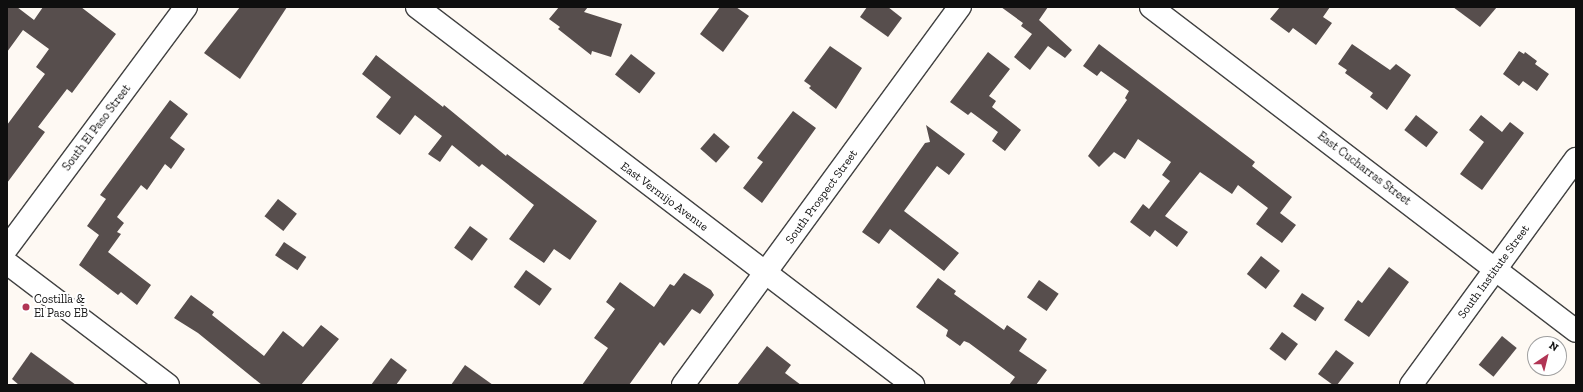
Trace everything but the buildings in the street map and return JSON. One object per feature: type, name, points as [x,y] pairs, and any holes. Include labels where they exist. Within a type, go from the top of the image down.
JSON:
[{"type":"street","name":"South El Paso Street","points":[[7,248],[186,7]]},
{"type":"street","name":"East Vermijo Avenue","points":[[417,7],[913,385]]},
{"type":"street","name":"South Prospect Street","points":[[683,385],[766,274],[960,7]]},
{"type":"street","name":"East Cucharras Street","points":[[1151,7],[1576,331]]},
{"type":"street","name":"South Institute Street","points":[[1411,385],[1576,159]]},
{"type":"street","points":[[7,263],[168,385]]},
{"type":"place","name":"Costilla & El Paso EB","points":[[26,307]]}]
